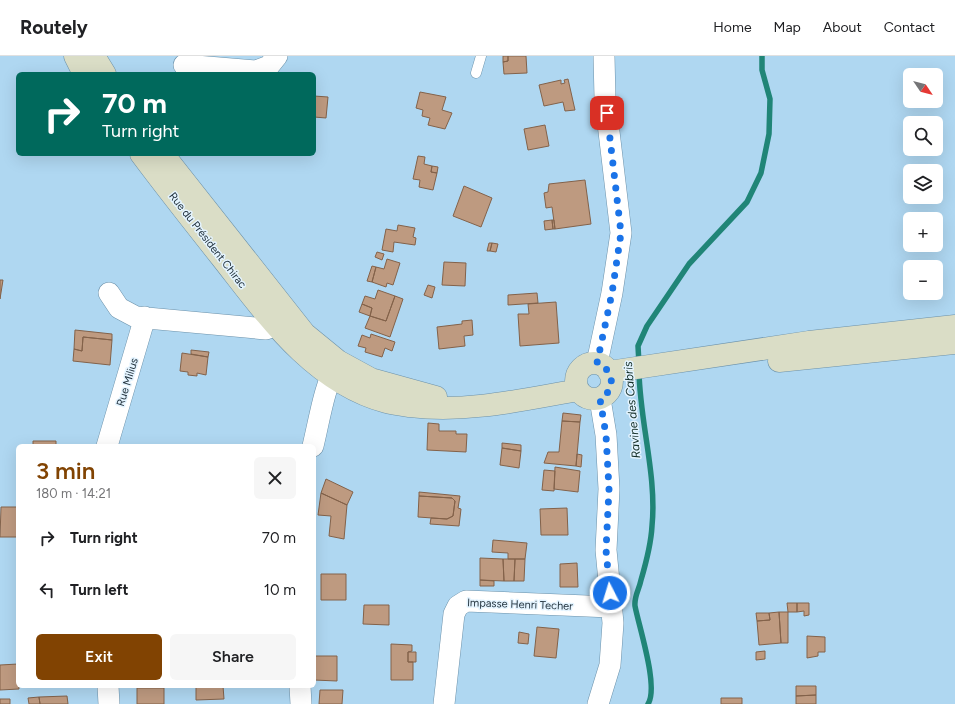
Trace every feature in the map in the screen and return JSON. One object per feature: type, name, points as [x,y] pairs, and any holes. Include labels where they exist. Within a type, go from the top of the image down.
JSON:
[{"type":"main road","points":[[75,56],[83,72]]},
{"type":"main road","points":[[94,56],[104,72]]},
{"type":"main road","name":"Rue du Président Chirac","points":[[143,156],[282,319]]},
{"type":"main road","name":"Rue du Président Chirac","points":[[164,156],[282,319]]},
{"type":"main road","points":[[282,319],[311,362],[334,369],[350,388],[386,403],[434,409],[472,407],[577,385]]},
{"type":"main road","points":[[577,385],[587,398],[610,378],[678,368],[802,358],[940,333],[955,343]]},
{"type":"main road","points":[[577,385],[581,368],[586,365],[610,378]]},
{"type":"street","points":[[184,65],[256,71],[269,66],[277,56]]},
{"type":"street","points":[[598,704],[610,665],[613,623],[606,550],[609,489],[606,435],[610,378],[612,293],[621,233],[605,98],[604,56]]},
{"type":"street","points":[[109,293],[119,308],[127,314],[145,317],[266,329],[282,319]]},
{"type":"street","name":"Rue Milius","points":[[108,444],[145,317]]},
{"type":"street","points":[[314,444],[334,369]]},
{"type":"street","name":"Impasse Henri Techer","points":[[444,704],[454,614],[461,602],[611,607]]},
{"type":"street","points":[[108,688],[109,704]]},
{"type":"street","points":[[300,688],[300,704]]},
{"type":"lane","points":[[476,73],[482,56]]},
{"type":"building","points":[[503,56],[508,56],[508,61],[503,62]]},
{"type":"building","points":[[508,56],[526,56],[527,73],[504,74],[503,62],[508,61]]},
{"type":"building","points":[[568,79],[575,110],[565,111],[563,102],[544,106],[539,85],[561,80],[561,84],[565,83],[564,80]]},
{"type":"building","points":[[420,92],[446,97],[442,110],[452,113],[445,129],[428,125],[430,118],[422,116],[423,110],[416,108]]},
{"type":"building","points":[[316,96],[328,97],[326,118],[316,117]]},
{"type":"building","points":[[545,125],[549,146],[528,150],[524,129]]},
{"type":"building","points":[[418,156],[425,157],[424,164],[432,166],[431,172],[437,173],[433,190],[419,187],[420,180],[413,179]]},
{"type":"building","points":[[432,166],[438,167],[437,173],[431,172]]},
{"type":"building","points":[[585,180],[591,224],[555,229],[552,207],[546,208],[544,193],[548,192],[549,184]]},
{"type":"building","points":[[464,186],[492,198],[481,227],[453,216]]},
{"type":"building","points":[[552,220],[554,220],[555,229],[553,229]]},
{"type":"building","points":[[552,220],[553,229],[545,230],[544,221]]},
{"type":"building","points":[[398,225],[415,228],[413,237],[416,238],[415,245],[394,242],[393,252],[382,250],[386,229],[397,231]]},
{"type":"building","points":[[489,243],[492,243],[490,251],[487,251]]},
{"type":"building","points":[[492,243],[498,244],[496,252],[490,251]]},
{"type":"building","points":[[377,252],[384,254],[382,260],[375,257]]},
{"type":"building","points":[[387,259],[400,263],[393,285],[387,283],[386,287],[372,282],[376,267],[384,269]]},
{"type":"building","points":[[444,262],[466,263],[465,286],[442,285]]},
{"type":"building","points":[[372,266],[376,267],[372,282],[367,281]]},
{"type":"building","points":[[0,280],[3,280],[0,299]]},
{"type":"building","points":[[428,285],[435,287],[432,298],[424,295]]},
{"type":"building","points":[[378,290],[395,296],[386,321],[370,316],[372,308],[362,304],[365,296],[375,299]]},
{"type":"building","points":[[537,293],[538,303],[508,305],[508,295]]},
{"type":"building","points":[[395,296],[403,299],[390,337],[365,328],[370,316],[386,321]]},
{"type":"building","points":[[556,302],[559,343],[520,346],[518,314],[529,314],[528,304]]},
{"type":"building","points":[[362,304],[372,308],[370,316],[359,312]]},
{"type":"building","points":[[472,320],[473,335],[464,336],[465,346],[439,349],[437,327],[462,324],[462,321]]},
{"type":"building","points":[[75,330],[112,334],[112,340],[83,337],[82,351],[74,349]]},
{"type":"building","points":[[371,334],[395,342],[392,351],[385,348],[382,357],[365,352],[366,348],[358,346],[362,335],[370,338]]},
{"type":"building","points":[[83,337],[112,340],[110,365],[73,361],[74,349],[82,351]]},
{"type":"building","points":[[191,350],[209,352],[208,357],[191,354]]},
{"type":"building","points":[[182,353],[208,357],[206,375],[197,373],[197,376],[188,375],[188,372],[180,371]]},
{"type":"building","points":[[563,413],[581,415],[580,422],[562,421]]},
{"type":"building","points":[[562,421],[580,422],[576,466],[544,463],[548,452],[559,452]]},
{"type":"building","points":[[428,423],[439,424],[439,431],[456,431],[456,434],[467,434],[466,452],[427,450]]},
{"type":"building","points":[[33,441],[56,441],[56,444],[33,444]]},
{"type":"building","points":[[502,443],[521,445],[521,451],[502,448]]},
{"type":"building","points":[[502,448],[521,451],[519,468],[500,465]]},
{"type":"building","points":[[577,454],[582,455],[581,467],[576,466]]},
{"type":"building","points":[[555,467],[580,471],[578,492],[554,489]]},
{"type":"building","points":[[544,470],[555,471],[554,491],[542,490]]},
{"type":"building","points":[[326,479],[353,492],[347,505],[321,493]]},
{"type":"building","points":[[419,492],[460,496],[458,508],[461,509],[459,526],[430,524],[431,518],[447,519],[453,516],[455,501],[452,498],[419,496]]},
{"type":"building","points":[[321,493],[347,505],[344,539],[329,536],[331,516],[318,515]]},
{"type":"building","points":[[419,496],[452,498],[455,501],[453,516],[447,519],[418,517]]},
{"type":"building","points":[[1,507],[16,507],[16,537],[0,537]]},
{"type":"building","points":[[567,508],[568,535],[541,535],[540,509]]},
{"type":"building","points":[[493,540],[527,543],[525,559],[508,559],[508,553],[492,552]]},
{"type":"building","points":[[480,558],[503,559],[504,581],[480,580]]},
{"type":"building","points":[[503,559],[515,559],[514,581],[504,581]]},
{"type":"building","points":[[515,559],[525,559],[524,581],[514,581]]},
{"type":"building","points":[[577,563],[578,587],[560,587],[560,564]]},
{"type":"building","points":[[321,574],[346,574],[346,600],[321,600]]},
{"type":"building","points":[[480,580],[494,581],[494,586],[480,586]]},
{"type":"building","points":[[787,603],[797,603],[797,612],[788,612]]},
{"type":"building","points":[[797,603],[809,603],[809,615],[804,616],[804,611],[797,612]]},
{"type":"building","points":[[364,605],[389,605],[389,625],[363,624]]},
{"type":"building","points":[[779,612],[788,612],[788,643],[781,643]]},
{"type":"building","points":[[779,612],[781,643],[759,645],[757,621],[770,620],[769,613]]},
{"type":"building","points":[[756,613],[769,613],[770,620],[757,621]]},
{"type":"building","points":[[537,627],[559,629],[556,658],[534,656]]},
{"type":"building","points":[[519,632],[529,634],[528,644],[518,643]]},
{"type":"building","points":[[807,636],[825,637],[825,652],[818,652],[818,656],[807,658]]},
{"type":"building","points":[[391,644],[412,645],[412,651],[408,652],[408,662],[413,662],[413,680],[391,680]]},
{"type":"building","points":[[765,651],[765,659],[756,660],[756,652]]},
{"type":"building","points":[[408,652],[416,652],[416,662],[408,662]]},
{"type":"building","points":[[316,656],[337,656],[337,681],[316,680]]},
{"type":"building","points":[[16,664],[16,688],[19,689],[0,690],[0,665]]},
{"type":"building","points":[[796,686],[816,686],[816,695],[796,696]]},
{"type":"building","points":[[137,688],[164,688],[164,704],[137,704]]},
{"type":"building","points":[[196,688],[223,688],[224,699],[196,700]]},
{"type":"building","points":[[320,690],[343,690],[342,704],[319,704]]},
{"type":"building","points":[[816,695],[816,704],[796,704],[796,696]]},
{"type":"building","points":[[67,696],[68,704],[40,704],[39,697]]},
{"type":"building","points":[[39,697],[40,704],[29,704],[28,698]]},
{"type":"building","points":[[721,698],[742,698],[742,704],[721,704]]},
{"type":"building","points":[[0,699],[10,699],[10,704],[0,704]]},
{"type":"waterway","name":"Ravine des Cabris","points":[[639,364],[638,346],[647,326],[689,264],[747,202],[761,173],[769,134],[770,99],[762,70],[762,56]]},
{"type":"waterway","name":"Ravine des Cabris","points":[[639,372],[653,507],[649,547],[645,567],[636,596],[635,606],[650,671],[651,696],[648,704]]},
{"type":"route","points":[[607,113],[621,233],[612,293],[597,363],[603,365],[611,374],[612,380],[612,385],[609,392],[600,399],[606,435],[609,489],[606,550],[610,593]]}]
